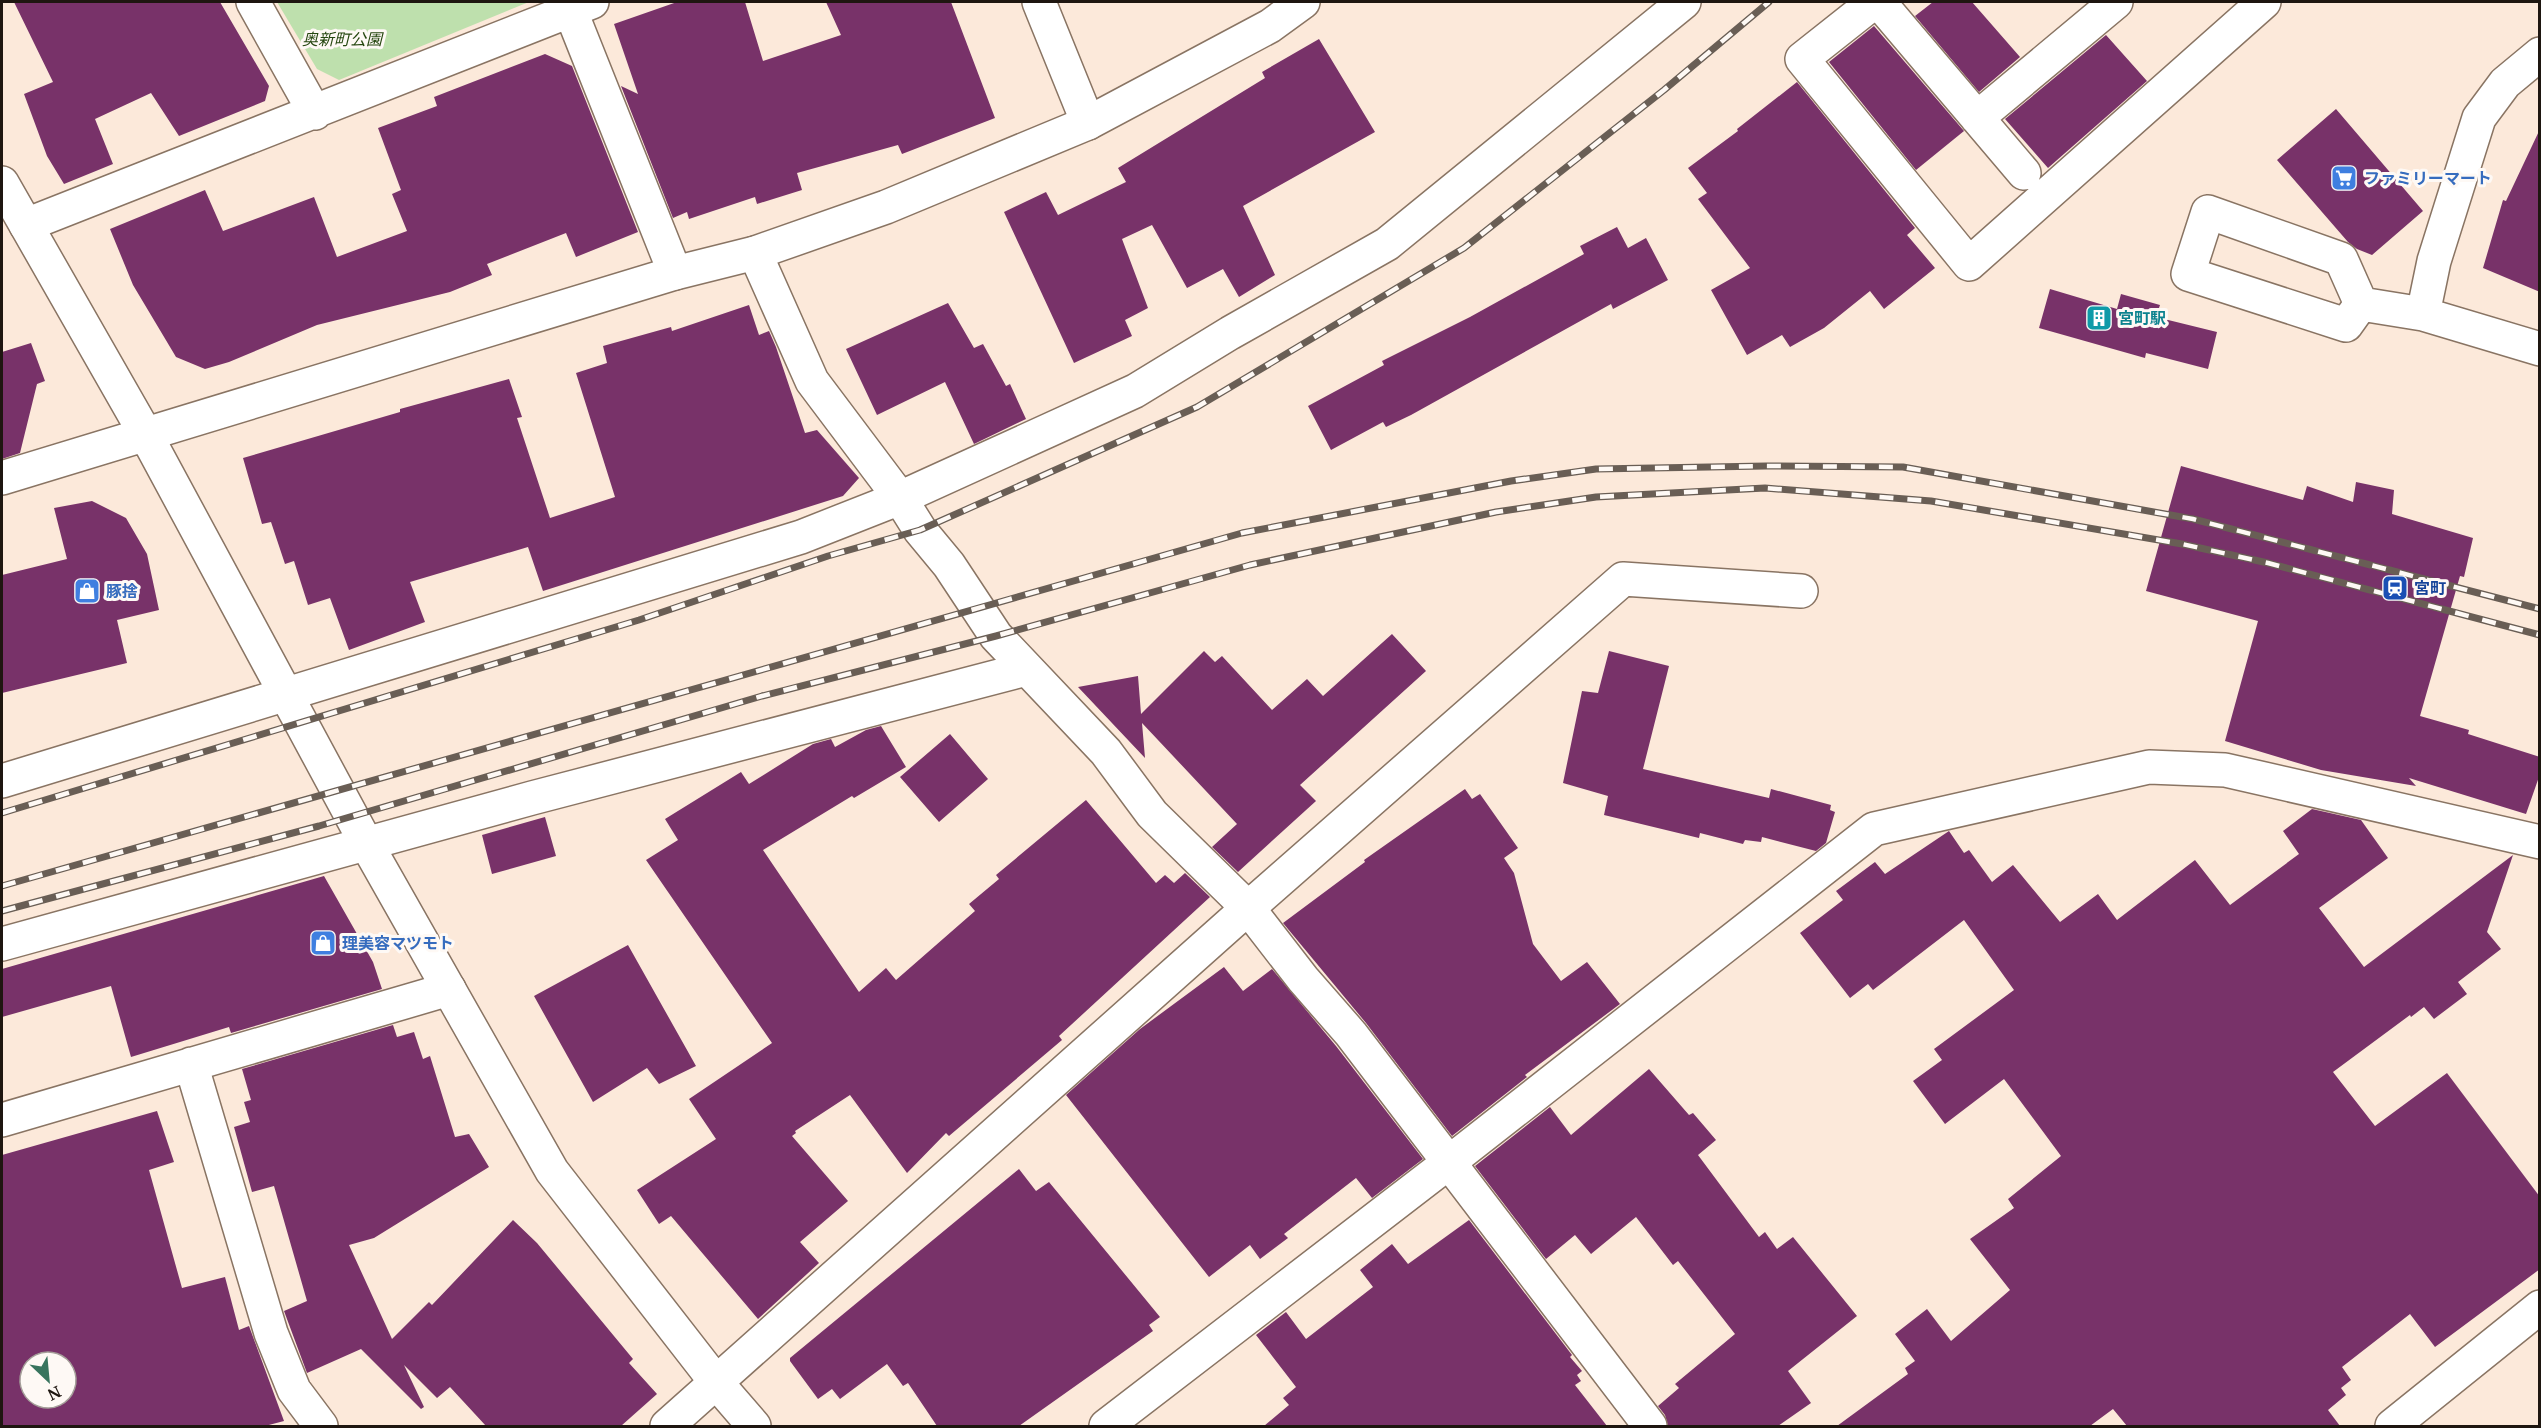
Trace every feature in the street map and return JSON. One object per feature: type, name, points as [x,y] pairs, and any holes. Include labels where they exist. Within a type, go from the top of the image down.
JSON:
[{"type":"street","points":[[253,2],[315,113]]},
{"type":"street","points":[[1039,2],[1088,123]]},
{"type":"street","points":[[2,478],[675,273],[755,253],[886,207],[1088,123],[1270,26],[1303,2]]},
{"type":"street","points":[[2,781],[801,537],[900,498],[1135,392],[1230,333],[1388,244],[1684,2]]},
{"type":"street","points":[[1874,2],[1802,59],[1969,264],[2264,2]]},
{"type":"street","points":[[1879,2],[2024,173]]},
{"type":"street","points":[[1977,117],[2116,2]]},
{"type":"street","points":[[26,225],[315,113],[577,5],[675,273]]},
{"type":"street","points":[[2423,314],[2434,261],[2479,118],[2505,83],[2540,54]]},
{"type":"street","points":[[2,183],[146,435],[366,843],[552,1171],[716,1382],[754,1426]]},
{"type":"street","points":[[2208,212],[2341,259],[2361,304],[2346,325],[2188,274],[2208,212]]},
{"type":"street","points":[[755,253],[812,381],[900,498],[996,636],[1106,752],[1152,814],[1248,908],[1303,979],[1351,1034],[1650,1426]]},
{"type":"street","points":[[2361,304],[2423,314],[2540,349]]},
{"type":"street","points":[[668,1426],[1248,908],[1623,579],[1801,591]]},
{"type":"street","points":[[2,944],[366,843],[1026,669]]},
{"type":"street","points":[[1106,1426],[1448,1164],[1874,829],[2149,767],[2225,770],[2540,842]]},
{"type":"street","points":[[2,1120],[449,989]]},
{"type":"street","points":[[191,1064],[271,1333],[294,1390],[321,1426]]},
{"type":"street","points":[[2392,1426],[2540,1306]]},
{"type":"green space","name":"奥新町公園","points":[[277,2],[529,2],[339,80],[317,69]]},
{"type":"building","points":[[14,2],[220,2],[269,86],[265,101],[179,136],[151,93],[95,119],[113,164],[64,184],[47,156],[24,94],[53,82]]},
{"type":"building","points":[[677,2],[745,2],[763,61],[841,35],[826,2],[951,2],[995,118],[902,154],[898,145],[797,173],[802,190],[757,204],[755,197],[689,219],[687,212],[673,218],[621,86],[638,94],[614,24]]},
{"type":"building","points":[[1933,2],[1972,2],[2020,57],[1979,92],[1915,16]]},
{"type":"building","points":[[1874,26],[1964,131],[1916,170],[1829,62]]},
{"type":"building","points":[[2106,35],[2147,81],[2048,168],[2005,119]]},
{"type":"building","points":[[1319,39],[1375,132],[1243,206],[1275,275],[1239,297],[1223,269],[1187,288],[1152,225],[1122,239],[1148,308],[1125,320],[1132,336],[1074,363],[1004,212],[1046,192],[1058,215],[1126,182],[1118,168],[1265,78],[1262,72]]},
{"type":"building","points":[[545,54],[572,66],[638,232],[576,257],[566,233],[487,264],[492,275],[450,292],[317,325],[229,362],[205,369],[176,357],[133,285],[110,229],[205,190],[223,231],[314,197],[337,257],[407,231],[392,194],[401,190],[378,128],[437,106],[434,97]]},
{"type":"building","points":[[1797,82],[1915,228],[1907,235],[1935,268],[1884,309],[1870,291],[1824,328],[1790,347],[1782,335],[1747,355],[1711,290],[1750,268],[1698,199],[1707,193],[1688,168],[1738,131],[1737,129]]},
{"type":"building","name":"ファミリーマート","points":[[2336,109],[2423,211],[2372,255],[2357,249],[2348,242],[2277,160]]},
{"type":"building","points":[[2540,129],[2540,292],[2483,268],[2503,200],[2506,201]]},
{"type":"building","points":[[1617,227],[1628,248],[1646,238],[1668,280],[1613,309],[1611,304],[1411,415],[1386,427],[1383,422],[1331,450],[1308,406],[1384,365],[1382,361],[1470,317],[1584,254],[1580,246]]},
{"type":"building","name":"宮町駅","points":[[2050,289],[2117,309],[2121,294],[2160,305],[2156,317],[2217,332],[2208,369],[2146,353],[2145,358],[2039,328]]},
{"type":"building","points":[[948,303],[974,348],[983,344],[1006,386],[1010,384],[1026,419],[974,444],[945,382],[877,415],[846,349]]},
{"type":"building","points":[[749,305],[759,335],[769,331],[776,347],[805,433],[817,430],[859,478],[843,496],[543,591],[528,547],[410,582],[425,622],[349,650],[330,598],[308,605],[294,561],[285,564],[271,522],[262,524],[243,458],[400,412],[400,409],[509,379],[522,417],[517,418],[550,518],[615,497],[576,373],[607,363],[603,346],[671,327],[672,331]]},
{"type":"building","points":[[31,343],[45,381],[37,384],[20,453],[2,459],[2,352]]},
{"type":"building","points":[[2181,466],[2303,500],[2307,486],[2353,502],[2356,482],[2394,490],[2392,514],[2473,538],[2464,577],[2460,576],[2420,716],[2469,730],[2468,734],[2540,757],[2540,774],[2526,814],[2409,778],[2416,786],[2321,770],[2225,741],[2258,621],[2146,591]]},
{"type":"building","name":"豚捨","points":[[92,501],[126,518],[147,554],[159,610],[117,620],[127,663],[2,693],[2,575],[67,559],[54,508]]},
{"type":"building","points":[[1392,634],[1426,671],[1300,785],[1316,801],[1238,872],[1212,847],[1237,824],[1142,723],[1145,758],[1078,687],[1138,676],[1141,714],[1204,651],[1215,662],[1222,656],[1272,710],[1307,679],[1323,696]]},
{"type":"building","points":[[1609,651],[1669,666],[1643,769],[1769,798],[1771,789],[1831,805],[1830,810],[1835,812],[1826,843],[1816,851],[1762,837],[1761,842],[1745,840],[1743,844],[1700,833],[1699,838],[1604,815],[1608,796],[1563,783],[1582,691],[1598,693]]},
{"type":"building","points":[[881,726],[906,767],[854,798],[852,796],[763,850],[859,992],[886,968],[896,980],[975,911],[969,904],[999,879],[996,875],[1086,800],[1156,883],[1165,875],[1174,883],[1185,873],[1210,897],[1059,1036],[1062,1040],[949,1136],[946,1133],[907,1173],[850,1095],[795,1131],[796,1133],[792,1136],[848,1201],[800,1242],[819,1263],[758,1319],[671,1216],[659,1224],[637,1190],[716,1139],[689,1099],[772,1043],[646,860],[678,840],[665,819],[741,772],[749,784],[813,744],[831,739],[835,747],[866,730]]},
{"type":"building","points":[[950,734],[988,779],[939,822],[900,777]]},
{"type":"building","points":[[1465,789],[1472,799],[1480,794],[1518,848],[1504,858],[1514,873],[1533,944],[1561,981],[1587,962],[1620,1004],[1525,1075],[1527,1077],[1452,1136],[1366,1023],[1283,923],[1365,862],[1364,860]]},
{"type":"building","points":[[2312,809],[2361,820],[2388,858],[2319,908],[2364,967],[2513,855],[2487,932],[2501,949],[2458,982],[2467,994],[2434,1019],[2424,1007],[2411,1017],[2410,1015],[2333,1072],[2375,1126],[2447,1073],[2540,1197],[2540,1269],[2435,1347],[2410,1314],[2342,1367],[2351,1380],[2341,1388],[2346,1395],[2328,1410],[2340,1426],[2127,1426],[2113,1409],[2090,1426],[1837,1426],[1908,1374],[1905,1368],[1915,1361],[1895,1334],[1927,1309],[1951,1341],[2010,1290],[1970,1239],[2014,1208],[2008,1199],[2061,1156],[2004,1079],[1945,1124],[1913,1081],[1942,1060],[1934,1049],[2014,990],[1964,920],[1873,990],[1868,984],[1850,998],[1800,933],[1843,900],[1836,891],[1875,862],[1885,874],[1949,831],[1964,853],[1969,850],[1992,882],[2013,865],[2060,922],[2098,894],[2117,920],[2195,860],[2230,905],[2299,854],[2283,831]]},
{"type":"building","points":[[545,817],[556,856],[492,874],[482,835]]},
{"type":"building","points":[[324,876],[373,962],[382,989],[231,1033],[229,1027],[131,1057],[111,986],[2,1017],[2,969]]},
{"type":"building","points":[[628,945],[696,1066],[659,1084],[647,1068],[593,1102],[534,996]]},
{"type":"building","points":[[1224,967],[1243,991],[1272,969],[1336,1046],[1423,1159],[1372,1198],[1356,1178],[1284,1234],[1288,1238],[1260,1259],[1250,1245],[1209,1277],[1066,1095],[1140,1029]]},
{"type":"building","points":[[393,1025],[397,1037],[414,1032],[423,1059],[430,1056],[455,1137],[469,1134],[489,1167],[374,1238],[349,1245],[392,1339],[429,1302],[432,1305],[513,1220],[537,1243],[633,1359],[629,1363],[657,1394],[621,1426],[486,1426],[450,1387],[437,1398],[404,1365],[424,1407],[421,1409],[361,1349],[307,1373],[284,1311],[307,1301],[274,1186],[252,1192],[234,1127],[250,1122],[244,1102],[251,1100],[242,1069]]},
{"type":"building","points":[[1649,1069],[1689,1115],[1693,1113],[1716,1140],[1698,1155],[1759,1237],[1765,1232],[1777,1249],[1793,1237],[1857,1316],[1788,1371],[1811,1403],[1778,1426],[1668,1426],[1665,1415],[1658,1406],[1679,1388],[1675,1384],[1735,1334],[1678,1261],[1673,1265],[1636,1217],[1591,1254],[1575,1235],[1546,1259],[1475,1166],[1550,1107],[1571,1135]]},
{"type":"building","points":[[157,1111],[174,1162],[149,1170],[182,1288],[225,1277],[239,1330],[249,1326],[284,1421],[265,1426],[2,1426],[2,1155]]},
{"type":"building","points":[[1019,1169],[1036,1191],[1049,1182],[1160,1317],[1149,1325],[1153,1331],[1019,1426],[937,1426],[908,1383],[903,1386],[887,1364],[840,1399],[832,1389],[818,1399],[790,1358]]},
{"type":"building","points":[[1469,1220],[1572,1355],[1570,1357],[1582,1371],[1577,1375],[1581,1381],[1575,1385],[1607,1426],[1264,1426],[1289,1405],[1283,1398],[1296,1387],[1256,1335],[1286,1312],[1306,1339],[1373,1287],[1360,1270],[1392,1244],[1408,1264]]},
{"type":"railway","points":[[2,813],[639,620],[828,556],[920,530],[1197,407],[1464,248],[1664,90],[1769,2]]},
{"type":"railway","points":[[2,886],[1242,533],[1511,481],[1596,469],[1766,466],[1903,467],[2193,519],[2540,609]]},
{"type":"railway","points":[[2,911],[319,826],[762,696],[996,636],[1250,565],[1496,512],[1596,497],[1765,488],[1931,501],[2182,544],[2268,563],[2540,635]]},
{"type":"place","name":"ファミリーマート","points":[[2344,178]]},
{"type":"place","name":"宮町駅","points":[[2099,318]]},
{"type":"place","name":"宮町","points":[[2395,588]]},
{"type":"place","name":"豚捨","points":[[87,591]]},
{"type":"place","name":"理美容マツモト","points":[[323,943]]}]
